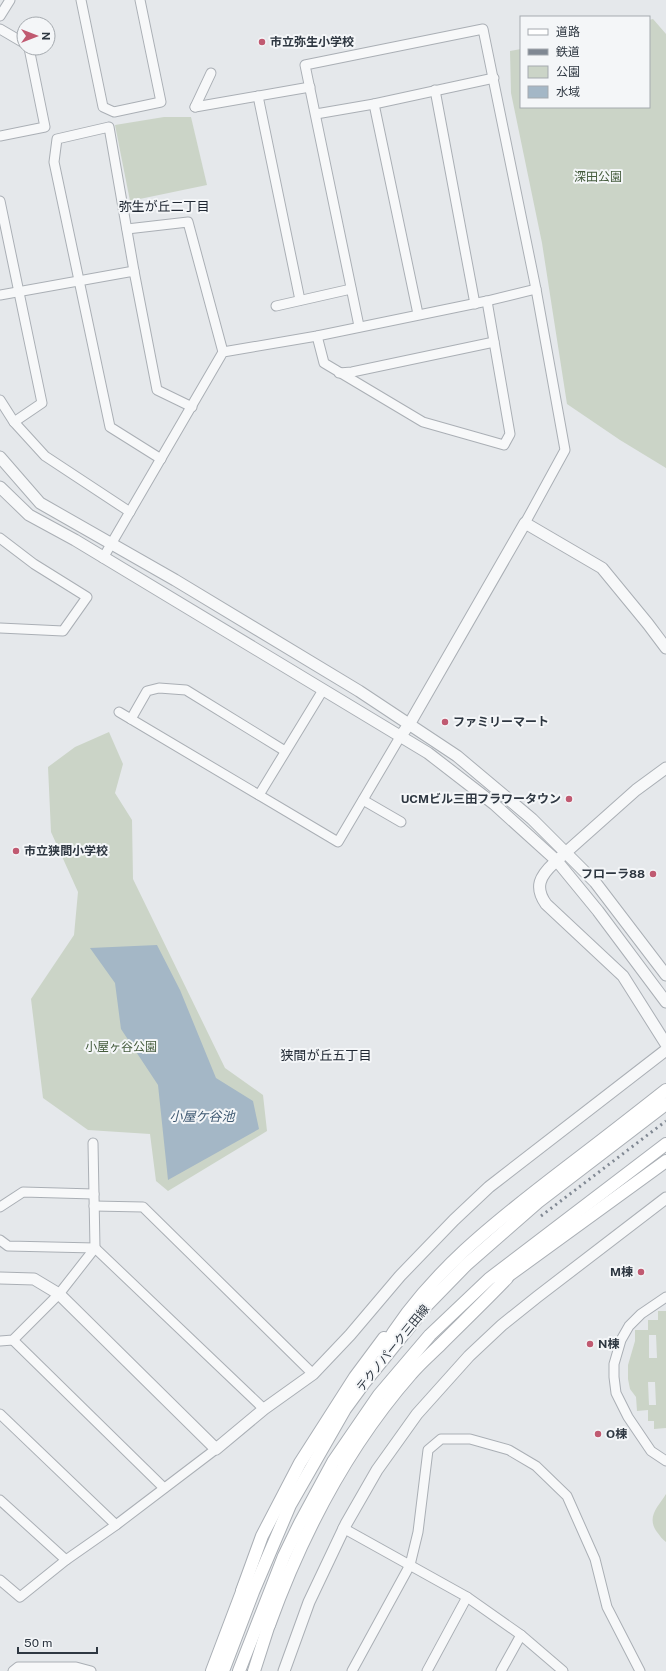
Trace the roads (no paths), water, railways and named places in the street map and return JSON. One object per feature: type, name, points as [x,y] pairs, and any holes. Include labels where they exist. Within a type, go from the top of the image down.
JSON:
[{"type":"main road","points":[[212,1671],[262,1536],[300,1463],[355,1377],[399,1318],[439,1272],[516,1205],[666,1090]]},
{"type":"main road","name":"テクノパーク三田線","points":[[224,1671],[253,1592],[290,1505],[346,1408],[364,1383],[427,1305],[466,1265],[538,1202],[666,1104]]},
{"type":"main road","name":"テクノパーク三田線","points":[[239,1671],[284,1556],[333,1462],[379,1395],[430,1335],[489,1279],[666,1144]]},
{"type":"main road","points":[[430,1335],[487,1290],[507,1278],[666,1161]]},
{"type":"main road","points":[[364,1383],[388,1340],[418,1299],[463,1252]]},
{"type":"main road","points":[[254,1671],[269,1625],[294,1564],[327,1494],[350,1455],[388,1401],[412,1372],[507,1278]]},
{"type":"main road","points":[[242,1591],[255,1565],[290,1505]]},
{"type":"main road","points":[[269,1625],[284,1556]]},
{"type":"street","points":[[0,16],[10,0]]},
{"type":"street","points":[[81,0],[103,107],[114,112],[160,102],[140,0]]},
{"type":"street","points":[[0,29],[16,38]]},
{"type":"street","points":[[119,712],[338,842],[400,737],[410,723],[525,523],[565,450],[536,290],[483,29],[305,66],[359,326]]},
{"type":"street","points":[[0,136],[45,127],[31,56]]},
{"type":"street","points":[[211,73],[195,107],[310,87]]},
{"type":"street","points":[[316,114],[374,104],[494,78]]},
{"type":"street","points":[[435,90],[475,304]]},
{"type":"street","points":[[258,96],[300,300]]},
{"type":"street","points":[[374,104],[418,314]]},
{"type":"street","points":[[161,459],[110,427],[54,162],[57,139],[109,128],[157,390],[192,406]]},
{"type":"street","points":[[0,201],[42,403],[14,422]]},
{"type":"street","points":[[106,559],[115,546],[130,512],[223,352],[188,222],[127,229]]},
{"type":"street","points":[[0,295],[134,271]]},
{"type":"street","points":[[276,306],[351,290]]},
{"type":"street","points":[[223,352],[317,336],[418,314],[487,302],[536,290]]},
{"type":"street","points":[[317,336],[324,363],[423,422],[504,445],[510,434],[487,302]]},
{"type":"street","points":[[339,373],[352,372],[494,342]]},
{"type":"street","points":[[0,400],[14,422],[45,456],[130,512]]},
{"type":"street","points":[[0,457],[40,503],[165,575],[410,723],[458,756],[532,819],[595,882],[666,975]]},
{"type":"street","points":[[0,488],[29,515],[106,559],[428,753],[494,804],[557,861],[598,911],[666,1002]]},
{"type":"street","points":[[525,523],[602,568],[666,648]]},
{"type":"street","points":[[0,538],[34,564],[87,597],[63,631],[0,628]]},
{"type":"street","points":[[131,719],[147,691],[159,688],[186,690],[285,751]]},
{"type":"street","points":[[259,795],[323,690]]},
{"type":"street","points":[[666,768],[636,790],[546,870],[538,888],[540,895],[546,904],[623,976],[666,1044]]},
{"type":"street","points":[[363,800],[401,822]]},
{"type":"street","points":[[0,1580],[20,1597],[66,1560],[116,1525],[216,1449],[264,1409],[313,1374],[350,1335],[400,1276],[454,1220],[489,1187],[666,1050]]},
{"type":"street","points":[[0,1341],[13,1340],[59,1294],[95,1248],[93,1143]]},
{"type":"street","points":[[0,1207],[23,1192],[94,1194]]},
{"type":"street","points":[[284,1671],[309,1602],[343,1528],[377,1470],[417,1414],[469,1356],[502,1325],[537,1296],[666,1198]]},
{"type":"street","points":[[94,1206],[143,1207],[313,1374]]},
{"type":"street","points":[[0,1240],[8,1246],[95,1248],[264,1409]]},
{"type":"street","points":[[0,1278],[34,1279],[59,1294],[216,1449]]},
{"type":"street","points":[[666,1297],[641,1314],[629,1326],[621,1340],[614,1364],[616,1393],[628,1417],[650,1451],[666,1461]]},
{"type":"street","points":[[13,1340],[164,1488]]},
{"type":"street","points":[[0,1414],[116,1525]]},
{"type":"street","points":[[352,1671],[410,1565],[418,1532],[428,1450],[441,1439],[470,1439],[509,1450],[536,1466],[567,1496],[595,1559],[607,1607],[640,1671]]},
{"type":"street","points":[[0,1500],[66,1560]]},
{"type":"street","points":[[343,1528],[467,1597],[521,1635],[563,1671]]},
{"type":"street","points":[[427,1671],[467,1597]]},
{"type":"street","points":[[501,1671],[521,1635]]},
{"type":"street","points":[[13,1671],[18,1667],[76,1667],[91,1671]]},
{"type":"water","name":"小屋ケ谷池","points":[[157,945],[180,990],[216,1078],[253,1101],[259,1129],[168,1180],[158,1085],[121,1029],[115,983],[90,948]]},
{"type":"railway","points":[[541,1216],[666,1121]]},
{"type":"place","name":"市立弥生小学校","points":[[262,42]]},
{"type":"place","name":"ファミリーマート","points":[[445,722]]},
{"type":"place","name":"UCMビル三田フラワータウン","points":[[569,799]]},
{"type":"place","name":"市立狭間小学校","points":[[16,851]]},
{"type":"place","name":"フローラ88","points":[[653,874]]},
{"type":"place","name":"M棟","points":[[641,1272]]},
{"type":"place","name":"N棟","points":[[590,1344]]},
{"type":"place","name":"O棟","points":[[598,1434]]},
{"type":"district","name":"弥生が丘二丁目","points":[[164,206]]},
{"type":"district","name":"狭間が丘五丁目","points":[[326,1055]]},
{"type":"park label","name":"深田公園","points":[[598,177]]},
{"type":"park label","name":"小屋ヶ谷公園","points":[[121,1047]]}]
